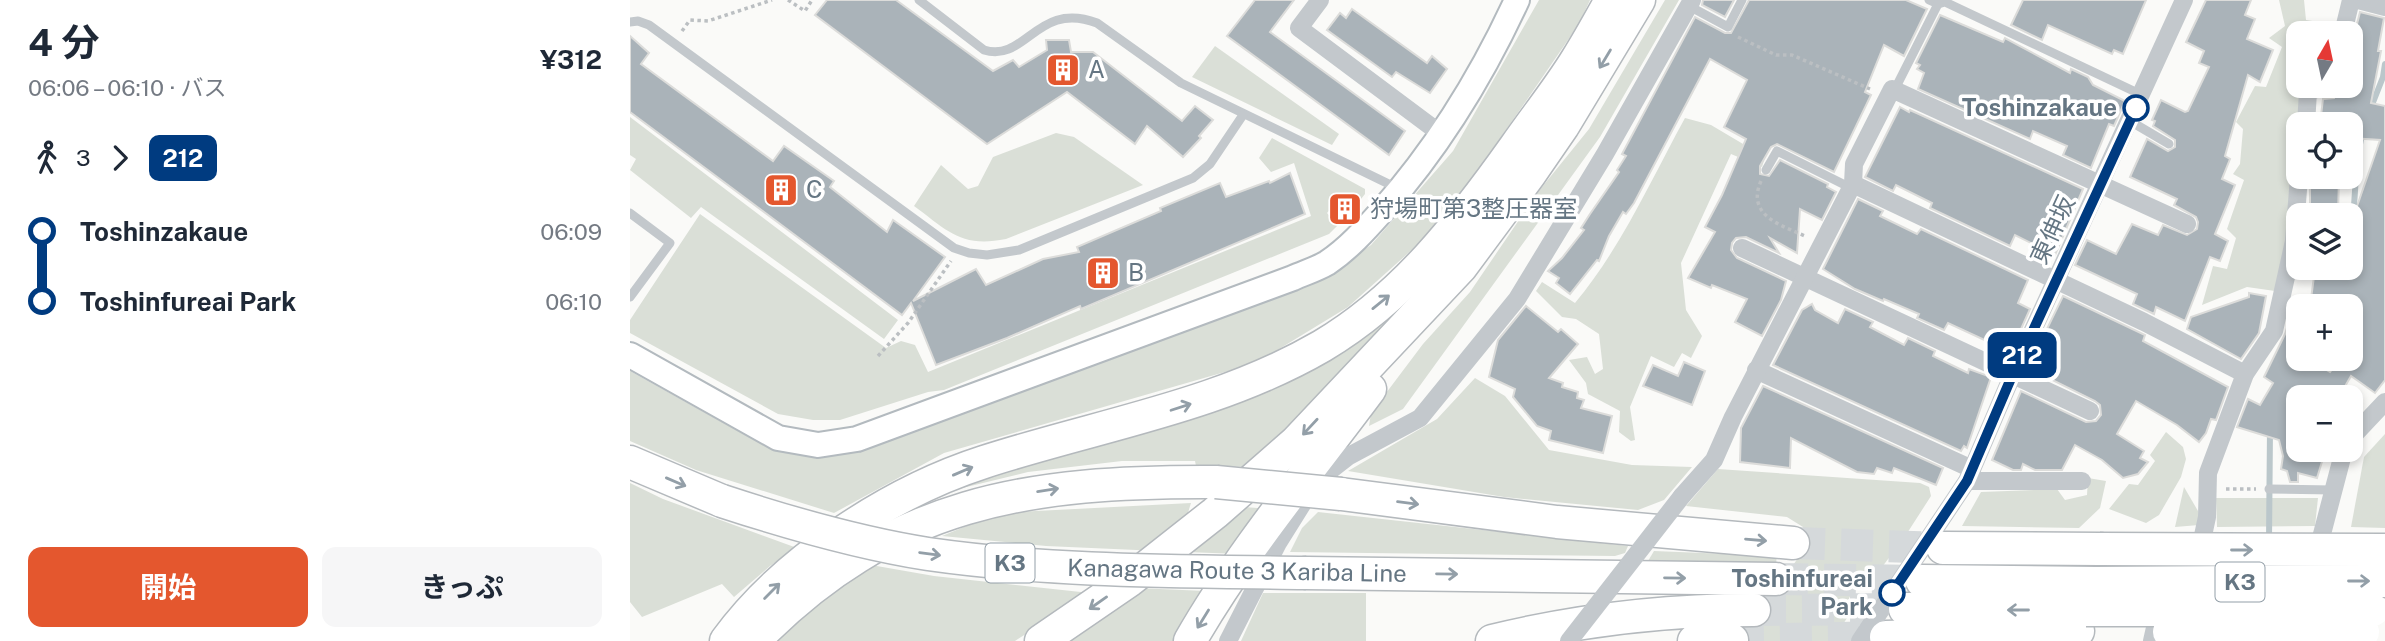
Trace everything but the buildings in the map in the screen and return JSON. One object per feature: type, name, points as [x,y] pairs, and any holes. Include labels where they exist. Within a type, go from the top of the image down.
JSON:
[{"type":"highway","points":[[726,641],[752,610],[811,555],[853,525],[916,491],[981,463],[1215,396],[1324,345],[1384,301],[1427,259],[1465,216],[1577,60],[1611,0]]},
{"type":"highway","points":[[1190,641],[1203,618],[1265,530],[1530,174],[1639,0]]},
{"type":"highway","points":[[1041,641],[1109,595],[1172,547],[1296,442],[1461,267]]},
{"type":"highway","name":"Kanagawa Route 3 Kariba Line","points":[[630,462],[722,501],[782,521],[859,541],[986,561],[1132,571],[1776,579]]},
{"type":"highway","points":[[754,641],[810,589],[844,564],[900,532],[939,516],[996,499],[1053,489],[1139,482],[1216,482],[1341,494],[1556,522],[1793,543]]},
{"type":"highway","name":"K3","points":[[1944,548],[2385,550]]},
{"type":"highway","name":"K3","points":[[1922,581],[2087,608],[2378,613]]},
{"type":"highway","name":"K3","points":[[1873,639],[2087,608]]},
{"type":"highway","name":"K3","points":[[1905,609],[2087,608],[2378,613]]},
{"type":"highway","points":[[1492,641],[1546,628],[1647,614],[1754,610]]},
{"type":"highway","points":[[1694,641],[1732,640]]},
{"type":"street","points":[[1320,0],[1299,28],[1441,134]]},
{"type":"street","points":[[630,355],[778,438],[818,445],[857,439],[1267,288],[1326,264],[1354,242],[1400,190],[1479,75],[1517,0]]},
{"type":"street","name":"東伸坂","points":[[1873,639],[1970,475],[2012,376],[2184,0]]},
{"type":"street","points":[[2346,21],[2351,0]]},
{"type":"street","points":[[2358,0],[2385,7]]},
{"type":"street","points":[[1227,641],[1278,543],[1308,495],[1331,470],[1349,456],[1420,418],[1517,299],[1605,154],[1690,3]]},
{"type":"street","points":[[1569,641],[1682,496],[1714,460],[1756,370],[1852,186],[1854,164],[1892,89],[1886,92]]},
{"type":"street","points":[[1886,92],[2188,224]]},
{"type":"street","points":[[1852,186],[2144,322],[2245,374]]},
{"type":"street","points":[[2152,641],[2163,597],[2198,559],[2216,489],[2208,473],[2245,374],[2274,331],[2294,241],[2298,189]]},
{"type":"street","points":[[1742,248],[2090,411]]},
{"type":"street","points":[[1756,370],[1970,475],[2082,481]]},
{"type":"street","points":[[2363,425],[2385,402]]},
{"type":"street","points":[[2282,641],[2304,598],[2341,462]]},
{"type":"lane","points":[[919,0],[984,50],[995,54],[1005,51],[1055,18],[1067,15],[1082,17],[1097,23],[1181,83],[1400,190]]},
{"type":"lane","points":[[1690,3],[1727,27],[1742,0]]},
{"type":"lane","points":[[1886,92],[1939,2],[2142,95]]},
{"type":"lane","points":[[630,22],[638,21],[649,25],[954,248],[987,255],[1019,250],[1193,178],[1210,164],[1243,115]]},
{"type":"lane","points":[[2130,121],[2169,144]]},
{"type":"lane","points":[[1766,170],[1776,151],[1852,186]]},
{"type":"lane","points":[[630,213],[670,243],[630,297]]},
{"type":"lane","points":[[2269,489],[2335,490]]},
{"type":"path","points":[[674,43],[690,20],[708,21],[772,0]]},
{"type":"path","points":[[788,0],[805,11],[812,0]]},
{"type":"path","points":[[1734,34],[1776,55],[1792,55],[1886,92]]},
{"type":"path","points":[[1766,170],[1756,192],[1762,214],[1775,223],[1821,243]]},
{"type":"path","points":[[878,356],[908,323],[954,257],[962,251]]},
{"type":"path","points":[[2216,489],[2269,489]]},
{"type":"shaded area","points":[[1539,0],[1590,0],[1579,24],[1462,194],[1415,247],[1348,307],[1256,363],[944,453],[834,513],[696,470],[630,441],[630,371],[765,446],[811,456],[860,449],[1126,353],[1329,273],[1371,245],[1453,151]]},
{"type":"shaded area","points":[[1665,0],[1679,0],[1600,137],[1403,409],[1369,426],[1371,413],[1423,344],[1470,292],[1538,192],[1589,129]]},
{"type":"shaded area","points":[[2279,0],[2304,0],[2306,20],[2312,21],[2286,21],[2286,98],[2303,98],[2300,112],[2286,112],[2286,189],[2292,189],[2291,203],[2286,203],[2286,248],[2275,291],[2247,287],[2202,305],[2213,266],[2227,269],[2236,238],[2227,229],[2244,180],[2233,174],[2240,164],[2243,129],[2236,122],[2255,86],[2266,87],[2282,47],[2269,38],[2285,26]]},
{"type":"shaded area","points":[[1215,46],[1339,134],[1332,145],[1192,77]]},
{"type":"shaded area","points":[[630,117],[898,320],[884,339],[701,207],[691,218],[630,170],[636,159],[630,155]]},
{"type":"shaded area","points":[[1685,118],[1711,125],[1765,157],[1762,167],[1731,154],[1681,263],[1686,310],[1702,336],[1691,358],[1682,353],[1674,367],[1651,356],[1630,407],[1635,440],[1631,441],[1619,432],[1620,411],[1588,394],[1586,383],[1569,360],[1587,357],[1595,374],[1603,369],[1599,334],[1576,319],[1562,317],[1536,291],[1542,282],[1575,303],[1621,237]]},
{"type":"shaded area","points":[[1056,133],[1074,137],[1143,185],[1006,239],[991,241],[977,241],[956,235],[914,206],[941,165],[968,189],[978,186],[993,157]]},
{"type":"shaded area","points":[[1272,138],[1365,189],[1365,194],[1357,204],[1345,193],[1327,213],[1338,225],[1329,234],[944,390],[928,392],[840,420],[813,420],[778,414],[630,333],[630,320],[700,214],[886,348],[901,341],[915,345],[928,372],[1311,216],[1294,163],[1271,172],[1259,158]]},
{"type":"shaded area","points":[[1456,259],[1256,467],[1196,466],[1195,461],[1122,461],[1028,472],[954,490],[1019,463],[1194,416]]},
{"type":"shaded area","points":[[1475,378],[1505,396],[1549,450],[1632,465],[1692,467],[1664,500],[1638,510],[1504,497],[1348,471],[1437,419]]},
{"type":"shaded area","points":[[2166,432],[2183,447],[2186,459],[2181,477],[2159,515],[2146,523],[2109,509],[2129,484],[2138,485],[2155,461],[2150,455]]},
{"type":"shaded area","points":[[2385,434],[2385,528],[2351,527],[2364,457]]},
{"type":"shaded area","points":[[1718,469],[1920,483],[1929,487],[1931,496],[1879,571],[1864,576],[1849,598],[1849,615],[1832,641],[1742,641],[1804,549],[1803,527],[1787,517],[1686,506]]},
{"type":"shaded area","points":[[2088,478],[2106,481],[2100,508],[2079,528],[1962,526],[1981,492],[2057,489],[2065,500],[2087,495]]},
{"type":"shaded area","points":[[630,483],[663,499],[797,548],[770,566],[734,597],[722,584],[642,617],[630,602]]},
{"type":"shaded area","points":[[2184,487],[2198,511],[2199,525],[2175,527]]},
{"type":"shaded area","points":[[2216,498],[2318,498],[2315,526],[2217,527]]},
{"type":"shaded area","points":[[1191,503],[1183,529],[1159,551],[1046,546],[942,536],[998,513]]},
{"type":"shaded area","points":[[1244,507],[1271,509],[1239,554],[1186,552]]},
{"type":"shaded area","points":[[1318,512],[1628,546],[1625,553],[1615,556],[1290,552],[1302,528]]},
{"type":"shaded area","points":[[1654,551],[1777,556],[1776,563],[1648,561]]},
{"type":"shaded area","points":[[871,565],[934,576],[1090,593],[1015,641],[774,641],[799,618]]},
{"type":"shaded area","points":[[1136,588],[1206,591],[1177,641],[1068,641]]},
{"type":"shaded area","points":[[1263,593],[1366,593],[1366,641],[1241,641]]},
{"type":"waterway","points":[[2370,110],[2383,77],[2385,64]]},
{"type":"waterway","points":[[2354,203],[2355,189]]},
{"type":"waterway","points":[[2269,541],[2270,430]]},
{"type":"tunnel","points":[[1793,543],[1943,548]]},
{"type":"tunnel","points":[[1776,579],[1922,581]]},
{"type":"tunnel","points":[[1754,610],[1905,609]]},
{"type":"tunnel","points":[[1732,640],[1886,637]]},
{"type":"bus line","name":"212","points":[[1892,593],[1967,481],[2012,376],[2136,108]]},
{"type":"place","name":"A","points":[[1063,70]]},
{"type":"place","name":"Toshinzakaue","points":[[2136,108]]},
{"type":"place","name":"C","points":[[781,190]]},
{"type":"place","name":"狩場町第3整圧器室","points":[[1345,209]]},
{"type":"place","name":"B","points":[[1103,273]]},
{"type":"place","name":"Toshinfureai Park","points":[[1892,593]]}]
